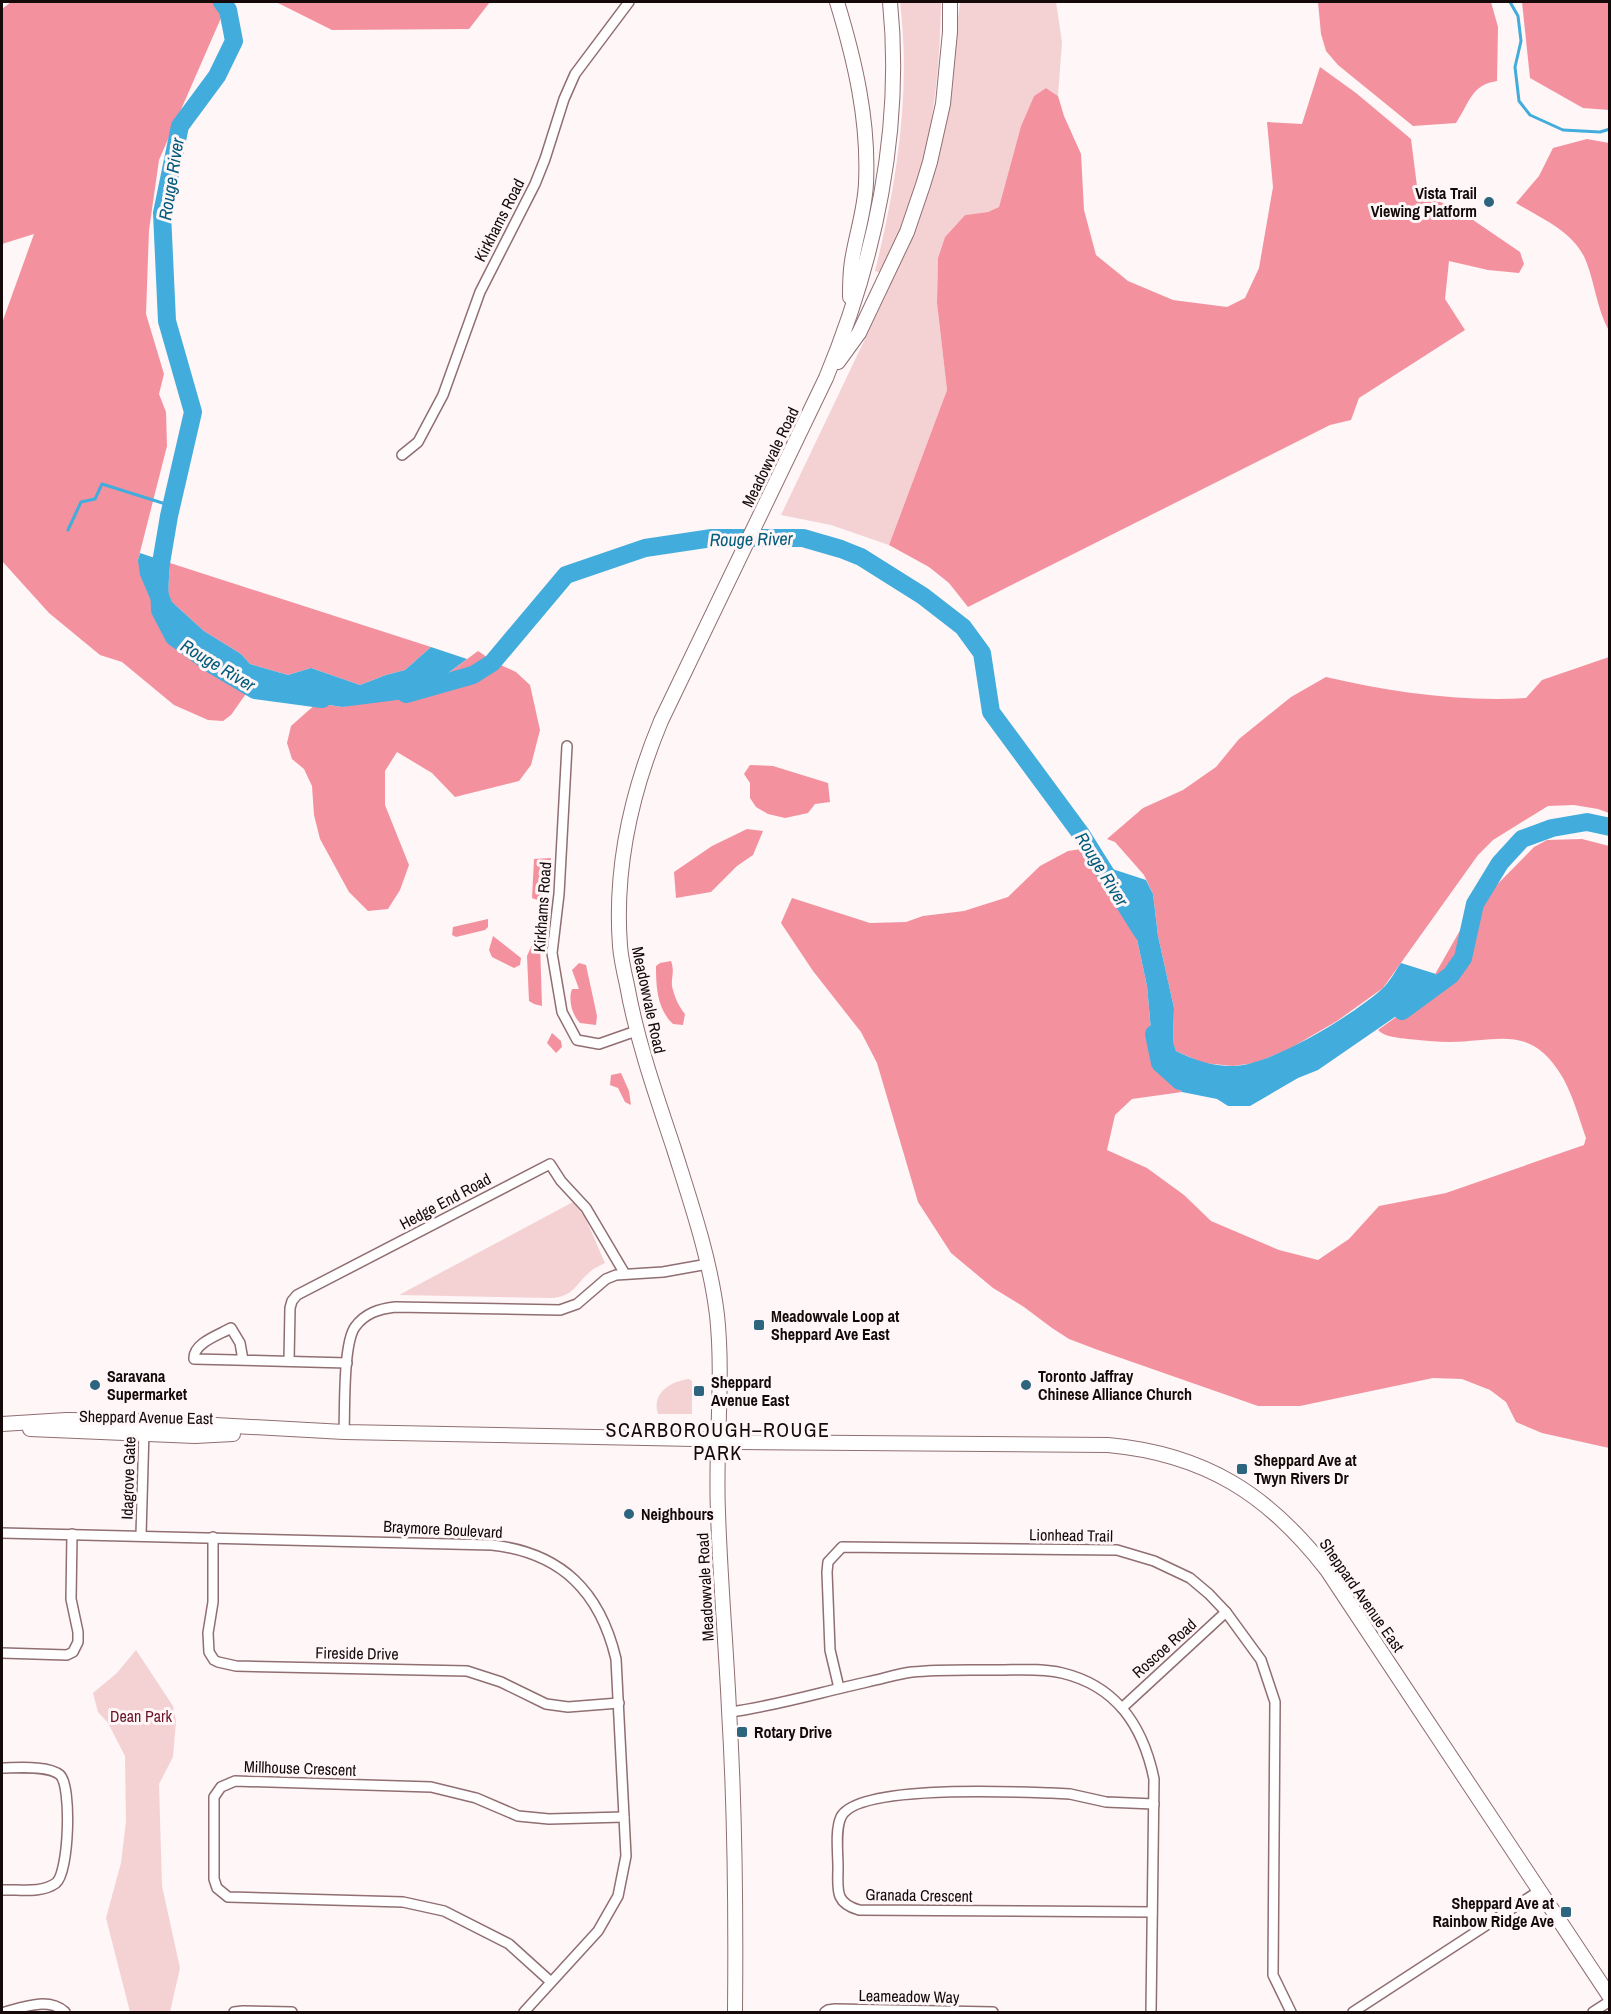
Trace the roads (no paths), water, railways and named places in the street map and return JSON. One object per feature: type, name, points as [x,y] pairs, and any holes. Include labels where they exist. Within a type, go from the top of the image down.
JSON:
[{"type":"main road","points":[[837,2],[852,52],[865,134],[866,184],[861,223],[852,261],[848,321]]},
{"type":"main road","name":"Meadowvale Road","points":[[735,2013],[736,1931],[730,1712],[718,1532],[720,1418],[717,1317],[708,1264],[695,1216],[636,1031],[620,947],[620,883],[626,830],[650,747],[826,378],[848,321],[875,226],[887,148],[893,73],[890,2]]},
{"type":"main road","points":[[826,378],[860,333],[907,232],[923,185],[943,104],[951,4]]},
{"type":"main road","name":"Sheppard Avenue East","points":[[2,1426],[64,1432],[144,1428],[195,1436],[290,1430],[718,1441],[1108,1445],[1148,1450],[1179,1458],[1211,1471],[1260,1500],[1287,1525],[1327,1570],[1610,1999]]},
{"type":"street","name":"Kirkhams Road","points":[[402,455],[418,442],[443,395],[480,292],[535,184],[575,74],[629,2]]},
{"type":"street","name":"Kirkhams Road","points":[[567,746],[559,894],[552,953],[562,1012],[577,1040],[599,1044],[636,1031]]},
{"type":"street","name":"Hedge End Road","points":[[289,1361],[290,1308],[297,1295],[550,1164],[561,1182],[586,1208],[625,1274]]},
{"type":"street","points":[[344,1432],[349,1346],[354,1328],[368,1314],[395,1306],[560,1310],[577,1304],[606,1279],[625,1274],[663,1272],[708,1264]]},
{"type":"street","points":[[243,1360],[240,1343],[231,1328],[198,1347],[194,1353],[194,1359],[347,1363]]},
{"type":"street","name":"Idagrove Gate","points":[[141,1535],[144,1428]]},
{"type":"street","name":"Braymore Boulevard","points":[[2,1533],[504,1546],[529,1552],[549,1561],[578,1582],[601,1613],[616,1659],[626,1856],[618,1896],[598,1931],[524,2013]]},
{"type":"street","points":[[2,1653],[67,1655],[73,1652],[78,1632],[71,1599],[72,1534]]},
{"type":"street","name":"Fireside Drive","points":[[213,1537],[213,1602],[208,1640],[209,1652],[218,1662],[236,1666],[467,1671],[501,1682],[546,1704],[568,1707],[618,1704]]},
{"type":"street","name":"Lionhead Trail","points":[[839,1688],[830,1650],[826,1572],[828,1562],[843,1547],[1117,1550],[1154,1561],[1190,1578],[1226,1612],[1261,1660],[1275,1702],[1273,1975],[1291,2013]]},
{"type":"street","name":"Roscoe Road","points":[[1123,1707],[1226,1612]]},
{"type":"street","points":[[730,1712],[791,1701],[910,1672],[1036,1670],[1061,1673],[1087,1682],[1106,1693],[1123,1707],[1139,1731],[1149,1755],[1154,1779],[1150,2013]]},
{"type":"street","points":[[2,1768],[50,1770],[59,1774],[67,1788],[67,1840],[64,1867],[57,1882],[41,1889],[2,1890]]},
{"type":"street","name":"Millhouse Crescent","points":[[551,1982],[509,1944],[472,1924],[436,1909],[403,1902],[228,1897],[217,1888],[214,1880],[214,1797],[221,1787],[236,1781],[431,1787],[476,1798],[518,1816],[549,1819],[624,1817]]},
{"type":"street","name":"Granada Crescent","points":[[1152,1912],[859,1910],[848,1907],[838,1896],[838,1835],[841,1816],[852,1806],[884,1797],[918,1792],[1051,1792],[1095,1800],[1154,1804]]},
{"type":"street","points":[[1353,2013],[1539,1891]]},
{"type":"street","points":[[1593,2013],[1610,1999]]},
{"type":"street","points":[[5,2013],[24,2010],[39,2004],[62,2009],[65,2013]]},
{"type":"street","name":"Leameadow Way","points":[[825,2013],[835,2009],[993,2013]]},
{"type":"street","points":[[234,2013],[243,2011],[292,2013]]},
{"type":"water","name":"Rouge River","points":[[140,553],[170,563],[168,592],[172,602],[204,631],[241,654],[250,664],[288,675],[311,668],[360,685],[405,670],[431,647],[467,659],[424,691],[405,699],[342,707],[317,703],[286,692],[240,685],[213,668],[155,610],[140,575],[138,560]]},
{"type":"water","points":[[1097,864],[1146,880],[1153,894],[1158,936],[1174,1008],[1173,1042],[1176,1051],[1197,1060],[1210,1064],[1233,1066],[1269,1057],[1290,1048],[1332,1025],[1369,1000],[1385,986],[1401,963],[1436,974],[1421,999],[1318,1070],[1298,1078],[1250,1106],[1228,1106],[1217,1099],[1182,1092],[1169,1078],[1152,1041],[1147,986],[1128,897],[1124,890]]},
{"type":"waterway","name":"Rouge River","points":[[222,2],[228,10],[234,41],[217,76],[180,126],[162,213],[167,321],[193,412],[169,516],[159,575],[160,610],[174,637],[211,664],[255,690],[322,699]]},
{"type":"waterway","points":[[1510,2],[1518,16],[1521,41],[1515,67],[1519,101],[1530,115],[1563,130],[1600,132],[1610,129]]},
{"type":"waterway","points":[[68,530],[81,502],[95,499],[102,484],[172,506]]},
{"type":"waterway","name":"Rouge River","points":[[406,694],[473,675],[492,663],[566,575],[645,548],[712,538],[803,538],[841,549],[861,557],[923,596],[963,627],[982,653],[991,712],[1081,834],[1143,933]]},
{"type":"waterway","name":"Rouge River","points":[[1402,1011],[1451,975],[1463,958],[1475,904],[1500,863],[1522,839],[1552,828],[1587,822],[1610,827]]},
{"type":"waterway","name":"Rouge River","points":[[1154,1034],[1160,1063],[1180,1081]]},
{"type":"place","name":"Vista Trail Viewing Platform","points":[[1489,202]]},
{"type":"place","name":"Meadowvale Loop at Sheppard Ave East","points":[[759,1325]]},
{"type":"place","name":"Saravana Supermarket","points":[[95,1385]]},
{"type":"place","name":"Toronto Jaffray Chinese Alliance Church","points":[[1026,1385]]},
{"type":"place","name":"Sheppard Avenue East","points":[[699,1391]]},
{"type":"place","name":"Sheppard Ave at Twyn Rivers Dr","points":[[1242,1469]]},
{"type":"place","name":"Neighbours","points":[[629,1514]]},
{"type":"place","name":"Rotary Drive","points":[[742,1732]]},
{"type":"place","name":"Sheppard Ave at Rainbow Ridge Ave","points":[[1566,1912]]},
{"type":"district","name":"SCARBOROUGH–ROUGE PARK","points":[[718,1440]]},
{"type":"park label","name":"Dean Park","points":[[141,1716]]}]
